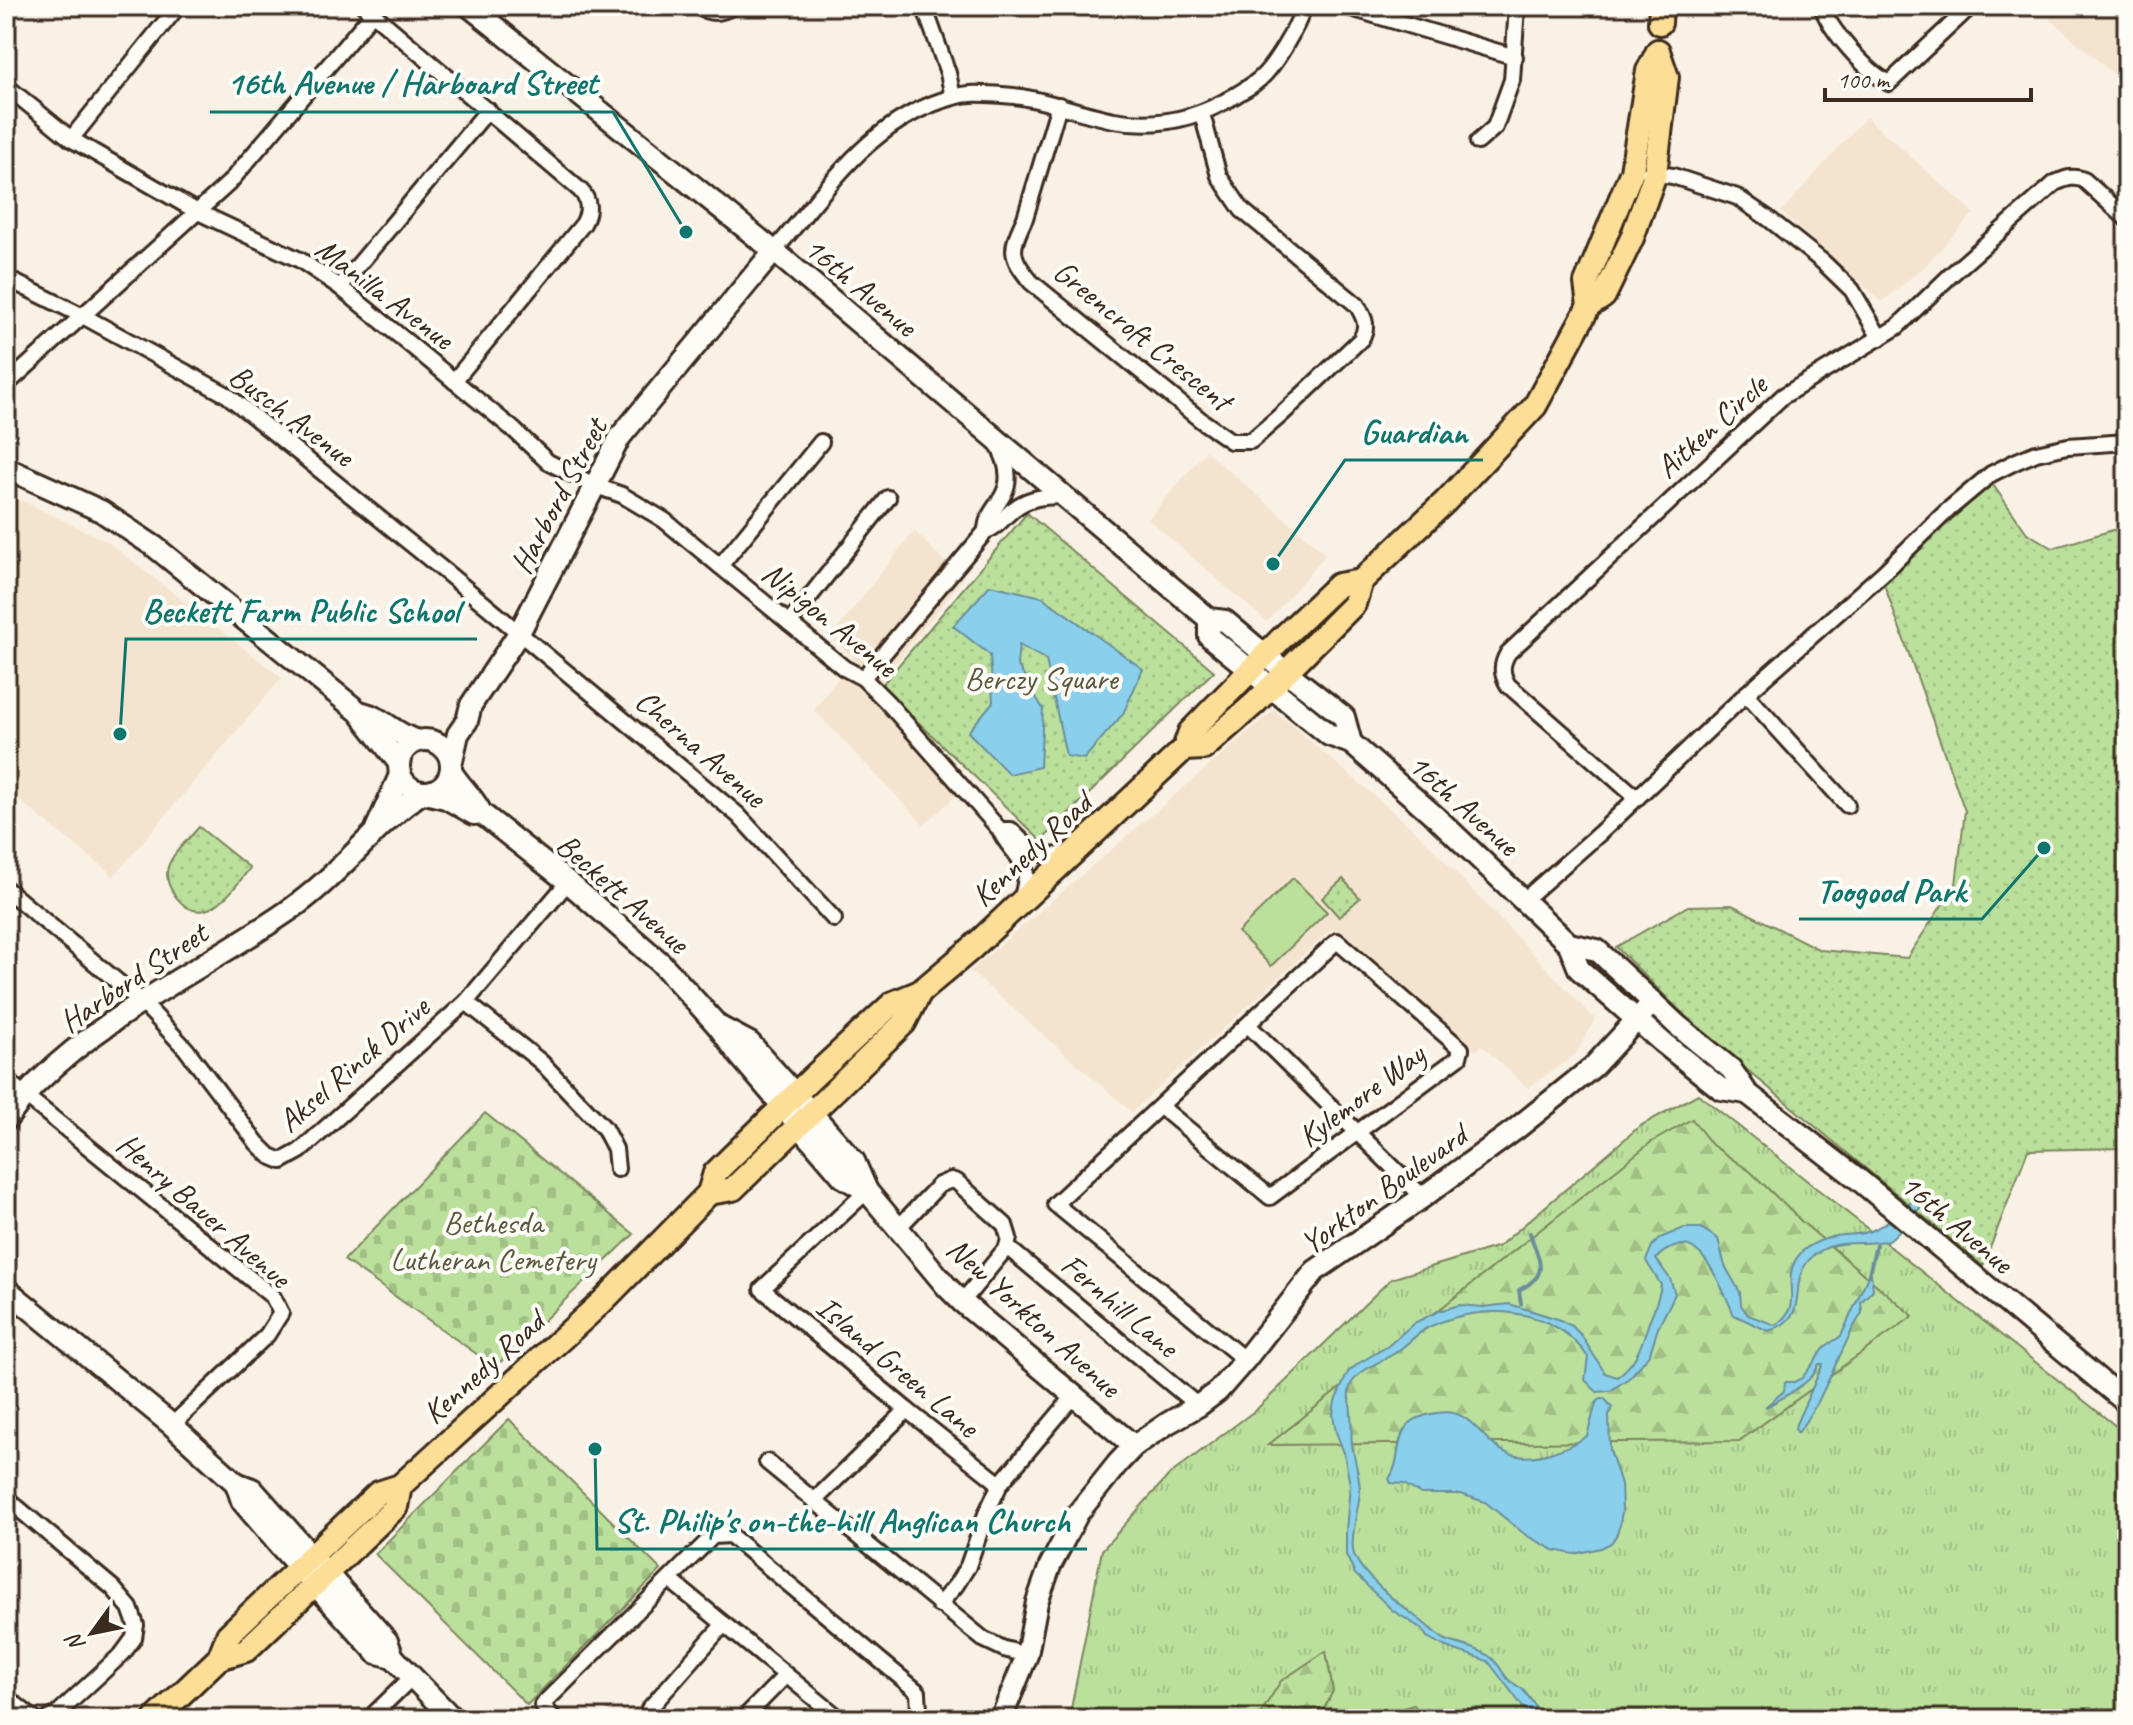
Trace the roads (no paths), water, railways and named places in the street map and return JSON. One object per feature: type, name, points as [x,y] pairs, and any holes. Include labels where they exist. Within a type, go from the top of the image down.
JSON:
[{"type":"main road","name":"Kennedy Road","points":[[1589,306],[1586,283],[1632,171],[1648,71],[1658,51]]},
{"type":"main road","name":"Kennedy Road","points":[[1184,749],[1204,748],[1279,680],[1354,604],[1361,581],[1446,501],[1535,406],[1589,306],[1604,296],[1632,238],[1655,174],[1667,77],[1658,51]]},
{"type":"main road","name":"Kennedy Road","points":[[155,1719],[219,1658],[228,1635],[378,1493],[400,1486],[603,1301],[709,1193],[715,1173],[789,1100],[893,1003],[920,992],[1021,903],[1184,749],[1190,732],[1338,585],[1361,581]]},
{"type":"main road","name":"Kennedy Road","points":[[709,1193],[733,1189],[904,1023],[920,992]]},
{"type":"main road","name":"Kennedy Road","points":[[219,1658],[246,1650],[396,1507],[400,1486]]},
{"type":"street","points":[[71,139],[178,6]]},
{"type":"street","name":"16th Avenue","points":[[469,6],[774,251],[1209,619],[1225,621],[1258,663],[1279,680],[1329,735],[1351,743],[1438,819],[1569,944],[1579,969],[1721,1089],[1747,1093]]},
{"type":"street","points":[[697,6],[709,12],[722,13],[733,6]]},
{"type":"street","points":[[924,6],[948,73],[953,97]]},
{"type":"street","points":[[774,251],[855,155],[880,132],[908,115],[953,97],[974,93],[1027,97],[1114,120],[1140,123],[1202,114],[1257,82],[1269,70],[1304,6]]},
{"type":"street","points":[[1344,6],[1515,57]]},
{"type":"street","points":[[1478,142],[1495,127],[1512,80],[1517,6]]},
{"type":"street","points":[[1822,6],[1832,27],[1874,76],[1889,83],[1971,6]]},
{"type":"street","points":[[6,385],[229,183],[368,10],[586,197],[589,210],[583,224],[454,381]]},
{"type":"street","name":"Kennedy Road","points":[[1658,51],[1661,15]]},
{"type":"street","name":"Manilla Avenue","points":[[6,86],[71,139],[196,211],[300,260],[340,287],[514,430],[548,462],[596,486]]},
{"type":"street","name":"Greencroft Crescent","points":[[1059,105],[1017,236],[1014,259],[1031,282],[1202,421],[1231,441],[1251,441],[1361,339],[1366,331],[1364,317],[1357,305],[1242,210],[1219,176],[1202,114]]},
{"type":"street","points":[[340,287],[488,110]]},
{"type":"street","points":[[1632,171],[1673,176],[1737,197],[1823,262],[1852,290],[1880,338]]},
{"type":"street","name":"Aitken Circle","points":[[1637,798],[1508,685],[1502,674],[1503,661],[1508,653],[1783,396],[1897,327],[2055,183],[2068,177],[2084,180],[2127,219]]},
{"type":"street","name":"Harbord Street","points":[[451,768],[458,734],[467,721],[471,705],[519,633],[620,437],[774,251]]},
{"type":"street","name":"Busch Avenue","points":[[6,278],[83,316],[227,395],[519,633]]},
{"type":"street","points":[[986,531],[986,521],[1005,492],[1008,473],[994,438]]},
{"type":"street","points":[[720,566],[821,442]]},
{"type":"street","points":[[1524,900],[1746,694],[1991,474],[2017,461],[2068,446],[2127,442]]},
{"type":"street","points":[[6,468],[101,511],[155,547],[359,712],[400,769],[409,787],[424,792],[442,786],[451,768],[447,753],[439,745],[406,738],[375,716],[359,712]]},
{"type":"street","name":"Nipigon Avenue","points":[[596,486],[622,495],[664,520],[844,668],[863,678],[1000,830],[1026,873],[1021,903]]},
{"type":"street","points":[[863,678],[986,531],[997,527],[1010,511],[1024,502],[1040,496],[1063,496]]},
{"type":"street","points":[[789,623],[888,498]]},
{"type":"street","name":"Cherna Avenue","points":[[519,633],[738,815],[834,919]]},
{"type":"street","points":[[1746,694],[1847,805]]},
{"type":"street","name":"Harbord Street","points":[[420,741],[440,731],[471,705]]},
{"type":"street","points":[[400,769],[407,747],[420,741]]},
{"type":"street","name":"Beckett Avenue","points":[[451,768],[458,784],[481,813],[568,882],[661,963],[718,1026],[750,1043],[789,1100]]},
{"type":"street","name":"Harbord Street","points":[[375,832],[400,769]]},
{"type":"street","name":"Harbord Street","points":[[6,1120],[36,1083],[76,1049],[142,1002],[286,913],[323,884],[403,806],[424,792]]},
{"type":"street","name":"Beckett Avenue","points":[[424,792],[446,798],[474,814],[481,813]]},
{"type":"street","name":"Nipigon Avenue","points":[[1000,830],[1011,830],[1029,848],[1047,857],[1074,852]]},
{"type":"street","name":"Aksel Rinck Drive","points":[[142,1002],[186,1049],[257,1143],[270,1156],[282,1161],[300,1151],[466,1002],[568,882]]},
{"type":"street","points":[[6,889],[142,1002]]},
{"type":"street","name":"Kylemore Way","points":[[1161,1107],[1270,1197],[1459,1057],[1461,1049],[1337,941],[1055,1204],[1245,1360]]},
{"type":"street","name":"16th Avenue","points":[[1569,944],[1597,950],[1677,1025],[1731,1069],[1747,1093],[1880,1198],[2127,1403]]},
{"type":"street","points":[[466,1002],[541,1062],[604,1128],[615,1149],[617,1169]]},
{"type":"street","name":"Yorkton Boulevard","points":[[1001,1719],[1027,1655],[1037,1602],[1058,1548],[1090,1496],[1134,1446],[1218,1391],[1315,1271],[1423,1197],[1569,1087],[1593,1067],[1653,1002]]},
{"type":"street","points":[[1248,1025],[1423,1197]]},
{"type":"street","name":"Henry Bauer Avenue","points":[[6,1080],[273,1297],[281,1313],[267,1335],[172,1425]]},
{"type":"street","name":"New Yorkton Avenue","points":[[789,1100],[843,1177],[867,1191],[947,1287],[1134,1446]]},
{"type":"street","name":"Fernhill Lane","points":[[898,1228],[939,1185],[951,1180],[957,1182],[1005,1225],[1009,1238],[1007,1247],[1198,1406]]},
{"type":"street","name":"Island Green Lane","points":[[867,1191],[762,1289],[1000,1484]]},
{"type":"street","points":[[962,1302],[1007,1247]]},
{"type":"street","points":[[6,1289],[172,1425],[236,1483],[252,1489],[377,1653],[393,1657],[453,1719]]},
{"type":"street","points":[[939,1605],[968,1566],[1000,1484],[1074,1396]]},
{"type":"street","points":[[814,1501],[907,1410]]},
{"type":"street","points":[[767,1462],[983,1639],[1027,1655]]},
{"type":"street","points":[[6,1498],[113,1588],[130,1608],[136,1625],[134,1638],[123,1653],[48,1719]]},
{"type":"street","points":[[555,1719],[542,1705],[713,1536],[730,1535],[918,1692],[919,1711],[911,1719]]},
{"type":"street","points":[[670,1580],[840,1719]]},
{"type":"street","points":[[650,1719],[649,1709],[724,1624]]},
{"type":"street","points":[[743,1719],[786,1675]]},
{"type":"street","points":[[369,1719],[411,1678]]},
{"type":"street","points":[[6,1697],[34,1719]]},
{"type":"water","points":[[990,585],[1042,597],[1143,669],[1123,714],[1084,759],[1066,756],[1046,660],[1019,645],[1017,664],[1043,709],[1040,767],[1009,774],[968,732],[993,702],[990,655],[953,626]]},
{"type":"water","points":[[1922,1193],[1928,1199],[1889,1240],[1835,1245],[1812,1257],[1800,1277],[1791,1317],[1768,1331],[1734,1315],[1714,1273],[1700,1253],[1683,1245],[1664,1251],[1656,1259],[1670,1279],[1675,1294],[1650,1353],[1629,1378],[1610,1391],[1597,1392],[1585,1380],[1588,1357],[1556,1327],[1515,1314],[1493,1312],[1471,1314],[1429,1327],[1395,1353],[1365,1370],[1351,1384],[1352,1444],[1360,1492],[1353,1534],[1355,1557],[1384,1591],[1438,1635],[1492,1658],[1510,1681],[1525,1692],[1543,1719],[1532,1719],[1488,1661],[1427,1637],[1422,1629],[1392,1610],[1355,1574],[1346,1555],[1350,1485],[1336,1432],[1333,1415],[1335,1401],[1348,1372],[1388,1346],[1414,1323],[1459,1305],[1483,1307],[1509,1304],[1572,1326],[1605,1373],[1617,1377],[1638,1352],[1658,1299],[1661,1285],[1646,1261],[1652,1246],[1660,1238],[1684,1228],[1701,1228],[1718,1239],[1725,1266],[1740,1292],[1741,1305],[1748,1315],[1775,1325],[1789,1309],[1793,1265],[1803,1251],[1825,1239],[1862,1234],[1880,1227]]},
{"type":"water","points":[[1871,1273],[1873,1290],[1861,1302],[1862,1313],[1818,1402],[1798,1433],[1796,1424],[1823,1364],[1819,1364],[1803,1384],[1765,1407],[1784,1391],[1785,1382],[1802,1378],[1826,1346],[1841,1336]]},
{"type":"water","points":[[1604,1398],[1612,1407],[1609,1415],[1610,1450],[1621,1484],[1622,1511],[1616,1536],[1601,1548],[1574,1554],[1554,1550],[1527,1536],[1485,1502],[1461,1494],[1421,1494],[1404,1484],[1391,1483],[1389,1479],[1406,1427],[1421,1417],[1444,1412],[1457,1414],[1504,1452],[1526,1457],[1562,1449],[1587,1436],[1596,1403]]},
{"type":"waterway","points":[[1521,1304],[1519,1290],[1535,1278],[1540,1266],[1530,1233]]},
{"type":"waterway","points":[[1869,1274],[1876,1245]]},
{"type":"place","name":"16th Avenue / Harboard Street","points":[[686,232]]},
{"type":"place","name":"Guardian","points":[[1273,564]]},
{"type":"place","name":"Beckett Farm Public School","points":[[120,734]]},
{"type":"place","name":"Toogood Park","points":[[2044,848]]},
{"type":"place","name":"St. Philip's on-the-hill Anglican Church","points":[[595,1449]]},
{"type":"park label","name":"Berczy Square","points":[[1041,678]]},
{"type":"park label","name":"Bethesda Lutheran Cemetery","points":[[493,1240]]}]
